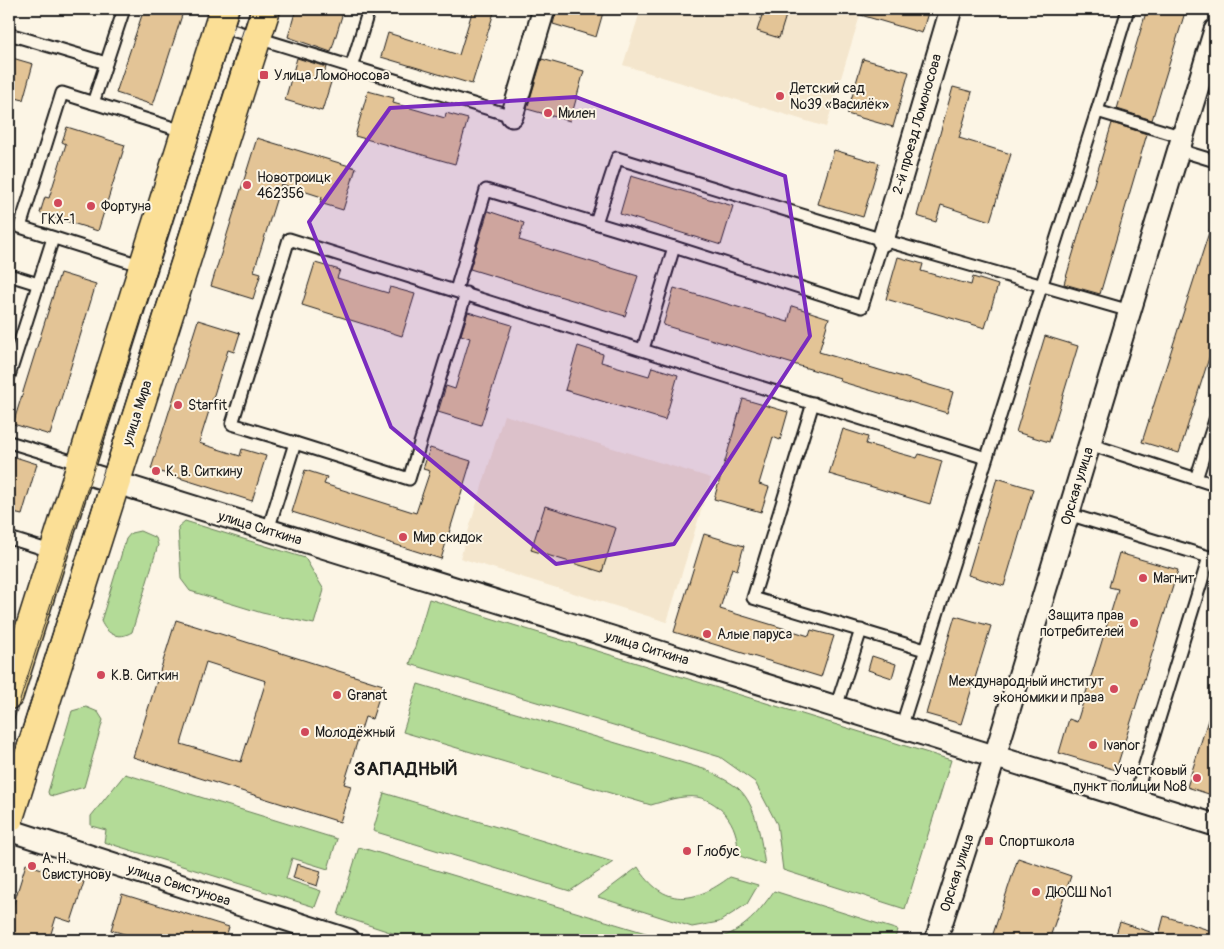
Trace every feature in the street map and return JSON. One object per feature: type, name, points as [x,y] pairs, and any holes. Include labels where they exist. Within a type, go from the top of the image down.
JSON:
[{"type":"main road","name":"улица Мира","points":[[9,818],[266,9]]},
{"type":"main road","points":[[9,695],[222,18]]},
{"type":"street","points":[[512,116],[544,9]]},
{"type":"street","name":"2-й проезд Ломоносова","points":[[883,240],[951,9]]},
{"type":"street","name":"Орская улица","points":[[936,940],[1090,444],[1215,30]]},
{"type":"street","name":"улица Ситкина","points":[[80,467],[115,483],[1215,825]]},
{"type":"street","name":"улица Свистунова","points":[[9,830],[349,940]]},
{"type":"lane","points":[[93,103],[124,9]]},
{"type":"lane","points":[[351,68],[369,9]]},
{"type":"lane","points":[[902,728],[1128,9]]},
{"type":"lane","points":[[222,18],[256,38],[512,116]]},
{"type":"lane","points":[[9,34],[106,63]]},
{"type":"lane","points":[[143,266],[20,227],[62,93],[186,132]]},
{"type":"lane","points":[[1097,111],[1181,143],[1215,161]]},
{"type":"lane","points":[[596,223],[617,158],[883,240],[1042,284],[1130,311]]},
{"type":"lane","points":[[883,240],[862,307],[486,190],[461,292],[408,479],[232,424],[289,239],[461,292],[644,349],[986,458]]},
{"type":"lane","points":[[9,372],[53,238]]},
{"type":"lane","points":[[644,349],[674,247]]},
{"type":"lane","points":[[9,275],[38,284]]},
{"type":"lane","points":[[813,404],[753,598],[926,650]]},
{"type":"lane","points":[[1196,479],[1215,420]]},
{"type":"lane","points":[[9,442],[80,467]]},
{"type":"lane","points":[[268,530],[295,443]]},
{"type":"lane","points":[[1090,444],[1215,486]]},
{"type":"lane","points":[[1068,514],[1209,557],[1134,800]]},
{"type":"lane","points":[[9,538],[54,552]]},
{"type":"lane","points":[[836,707],[861,630]]},
{"type":"highlighted area","points":[[576,97],[785,176],[810,336],[674,544],[556,564],[391,427],[309,222],[390,108]]},
{"type":"shaded area","name":"Детский сад №39 «Василёк»","points":[[641,9],[862,9],[826,127],[623,65]]},
{"type":"shaded area","points":[[504,415],[711,478],[667,622],[460,558]]},
{"type":"green space","points":[[185,521],[305,558],[324,590],[314,624],[262,613],[190,591],[181,579],[178,527]]},
{"type":"green space","points":[[140,531],[156,538],[158,545],[132,632],[118,636],[110,633],[101,621],[126,539],[131,533]]},
{"type":"green space","points":[[429,599],[951,760],[905,909],[783,870],[777,824],[755,782],[720,757],[410,664]]},
{"type":"green space","points":[[418,684],[707,770],[738,788],[750,804],[757,824],[765,865],[737,855],[736,836],[728,818],[715,805],[706,800],[697,797],[685,797],[651,805],[403,732]]},
{"type":"green space","points":[[86,707],[98,712],[103,720],[84,787],[54,796],[49,795],[48,792],[72,711]]},
{"type":"green space","points":[[125,774],[337,839],[328,869],[292,858],[286,879],[321,891],[315,907],[104,842],[106,830],[91,826],[91,816]]},
{"type":"green space","points":[[384,793],[613,862],[570,891],[373,831]]},
{"type":"green space","points":[[359,847],[669,940],[414,940],[338,915]]},
{"type":"green space","points":[[638,867],[658,890],[680,898],[704,893],[730,877],[758,885],[747,904],[719,922],[692,927],[598,897]]},
{"type":"green space","points":[[774,891],[898,930],[894,940],[710,940],[730,934],[747,923]]},
{"type":"building","points":[[144,9],[184,9],[153,105],[116,93]]},
{"type":"building","points":[[296,9],[344,9],[331,52],[288,37]]},
{"type":"building","points":[[473,9],[495,9],[472,84],[381,57],[388,33],[459,55]]},
{"type":"building","points":[[557,9],[604,9],[596,37],[553,24]]},
{"type":"building","points":[[764,9],[788,9],[779,38],[757,31]]},
{"type":"building","points":[[855,9],[929,9],[922,33],[854,13]]},
{"type":"building","points":[[1147,9],[1186,9],[1152,120],[1117,109]]},
{"type":"building","points":[[9,57],[33,64],[23,100],[9,96]]},
{"type":"building","points":[[297,58],[326,67],[323,76],[332,79],[322,111],[285,100]]},
{"type":"building","points":[[542,59],[584,71],[570,121],[527,109]]},
{"type":"building","points":[[863,59],[909,72],[893,127],[847,114]]},
{"type":"building","points":[[953,87],[972,92],[959,138],[1011,154],[990,221],[941,205],[936,222],[917,216]]},
{"type":"building","points":[[368,91],[394,98],[393,103],[445,118],[446,113],[468,119],[455,164],[355,136]]},
{"type":"building","points":[[1112,123],[1147,134],[1100,294],[1064,284]]},
{"type":"building","points":[[67,127],[125,145],[98,231],[40,213],[45,197],[49,198],[66,144],[62,142]]},
{"type":"building","points":[[257,138],[356,168],[343,210],[320,203],[322,197],[281,184],[254,271],[261,273],[253,299],[211,286]]},
{"type":"building","points":[[834,150],[879,163],[863,217],[818,204]]},
{"type":"building","points":[[631,176],[733,206],[721,245],[620,214]]},
{"type":"building","points":[[488,211],[524,223],[519,240],[638,276],[625,316],[470,269]]},
{"type":"building","points":[[1212,223],[1215,224],[1215,339],[1179,453],[1142,442]]},
{"type":"building","points":[[898,257],[923,264],[921,271],[971,285],[973,277],[998,285],[985,328],[886,299]]},
{"type":"building","points":[[315,263],[340,270],[337,278],[388,293],[390,287],[415,294],[402,336],[302,305]]},
{"type":"building","points":[[60,273],[96,284],[50,435],[13,424]]},
{"type":"building","points":[[674,288],[788,322],[792,306],[829,318],[819,352],[953,392],[947,413],[839,381],[840,378],[663,325]]},
{"type":"building","points":[[468,312],[512,325],[481,425],[438,412],[446,386],[455,389],[470,338],[461,335]]},
{"type":"building","points":[[198,320],[240,333],[234,352],[228,350],[199,443],[240,456],[242,449],[266,456],[252,501],[151,469]]},
{"type":"building","points":[[1045,336],[1078,346],[1049,442],[1016,432]]},
{"type":"building","points":[[578,346],[603,354],[601,362],[649,376],[652,367],[678,375],[665,420],[565,390]]},
{"type":"building","points":[[743,399],[788,412],[780,440],[773,437],[759,484],[769,487],[761,512],[714,499]]},
{"type":"building","points":[[843,429],[868,437],[866,444],[917,458],[919,454],[942,461],[930,504],[829,474]]},
{"type":"building","points":[[430,448],[471,461],[441,559],[292,512],[305,470],[327,477],[324,484],[416,513],[430,471],[423,469]]},
{"type":"building","points":[[9,455],[37,464],[22,515],[9,512]]},
{"type":"building","points":[[997,478],[1033,489],[1004,586],[968,575]]},
{"type":"building","points":[[545,506],[616,528],[602,572],[531,550]]},
{"type":"building","points":[[704,534],[744,546],[737,570],[732,568],[720,609],[809,636],[811,630],[834,636],[821,677],[674,632]]},
{"type":"building","name":"Международный институт экономики и права","points":[[1119,553],[1178,570],[1116,770],[1059,753],[1069,719],[1077,722],[1118,589],[1109,587]]},
{"type":"building","points":[[955,616],[991,626],[961,724],[926,714]]},
{"type":"building","name":"Молодёжный","points":[[176,620],[383,685],[372,719],[365,717],[344,784],[351,786],[340,822],[133,757]],"holes":[[[206,662],[266,681],[241,762],[181,744]]]},
{"type":"building","points":[[872,656],[896,664],[892,678],[868,670]]},
{"type":"building","points":[[1212,707],[1215,708],[1215,796],[1187,787]]},
{"type":"building","name":"ДЮСШ №1","points":[[1018,858],[1071,876],[1049,940],[991,940]]},
{"type":"building","points":[[26,864],[84,882],[71,922],[56,917],[49,940],[9,940],[9,919]]},
{"type":"building","points":[[297,864],[321,871],[317,886],[293,878]]},
{"type":"building","points":[[122,894],[229,927],[225,940],[144,940],[111,930]]},
{"type":"building","points":[[1164,916],[1215,932],[1215,940],[1114,940],[1120,922],[1159,935]]},
{"type":"tram line","points":[[9,735],[240,9]]},
{"type":"tram line","points":[[9,770],[250,9]]},
{"type":"place","name":"Улица Ломоносова","points":[[264,75]]},
{"type":"place","name":"Детский сад №39 «Василёк»","points":[[780,96]]},
{"type":"place","name":"Милен","points":[[548,113]]},
{"type":"place","name":"Новотроицк 462356","points":[[247,185]]},
{"type":"place","name":"ГКХ-1","points":[[58,203]]},
{"type":"place","name":"Фортуна","points":[[91,206]]},
{"type":"place","name":"Starfit","points":[[178,405]]},
{"type":"place","name":"К. В. Ситкину","points":[[156,471]]},
{"type":"place","name":"Мир скидок","points":[[403,537]]},
{"type":"place","name":"Магнит","points":[[1143,578]]},
{"type":"place","name":"Защита прав потребителей","points":[[1134,623]]},
{"type":"place","name":"Алые паруса","points":[[707,634]]},
{"type":"place","name":"К.В. Ситкин","points":[[101,675]]},
{"type":"place","name":"Международный институт экономики и права","points":[[1114,689]]},
{"type":"place","name":"Granat","points":[[337,695]]},
{"type":"place","name":"Молодёжный","points":[[305,732]]},
{"type":"place","name":"Ivanor","points":[[1093,745]]},
{"type":"place","name":"Участковый пункт полиции №8","points":[[1197,778]]},
{"type":"place","name":"Спортшкола","points":[[989,841]]},
{"type":"place","name":"Глобус","points":[[687,851]]},
{"type":"place","name":"А. Н. Свистунову","points":[[32,866]]},
{"type":"place","name":"ДЮСШ №1","points":[[1036,892]]},
{"type":"district","name":"ЗАПАДНЫЙ","points":[[406,769]]}]
